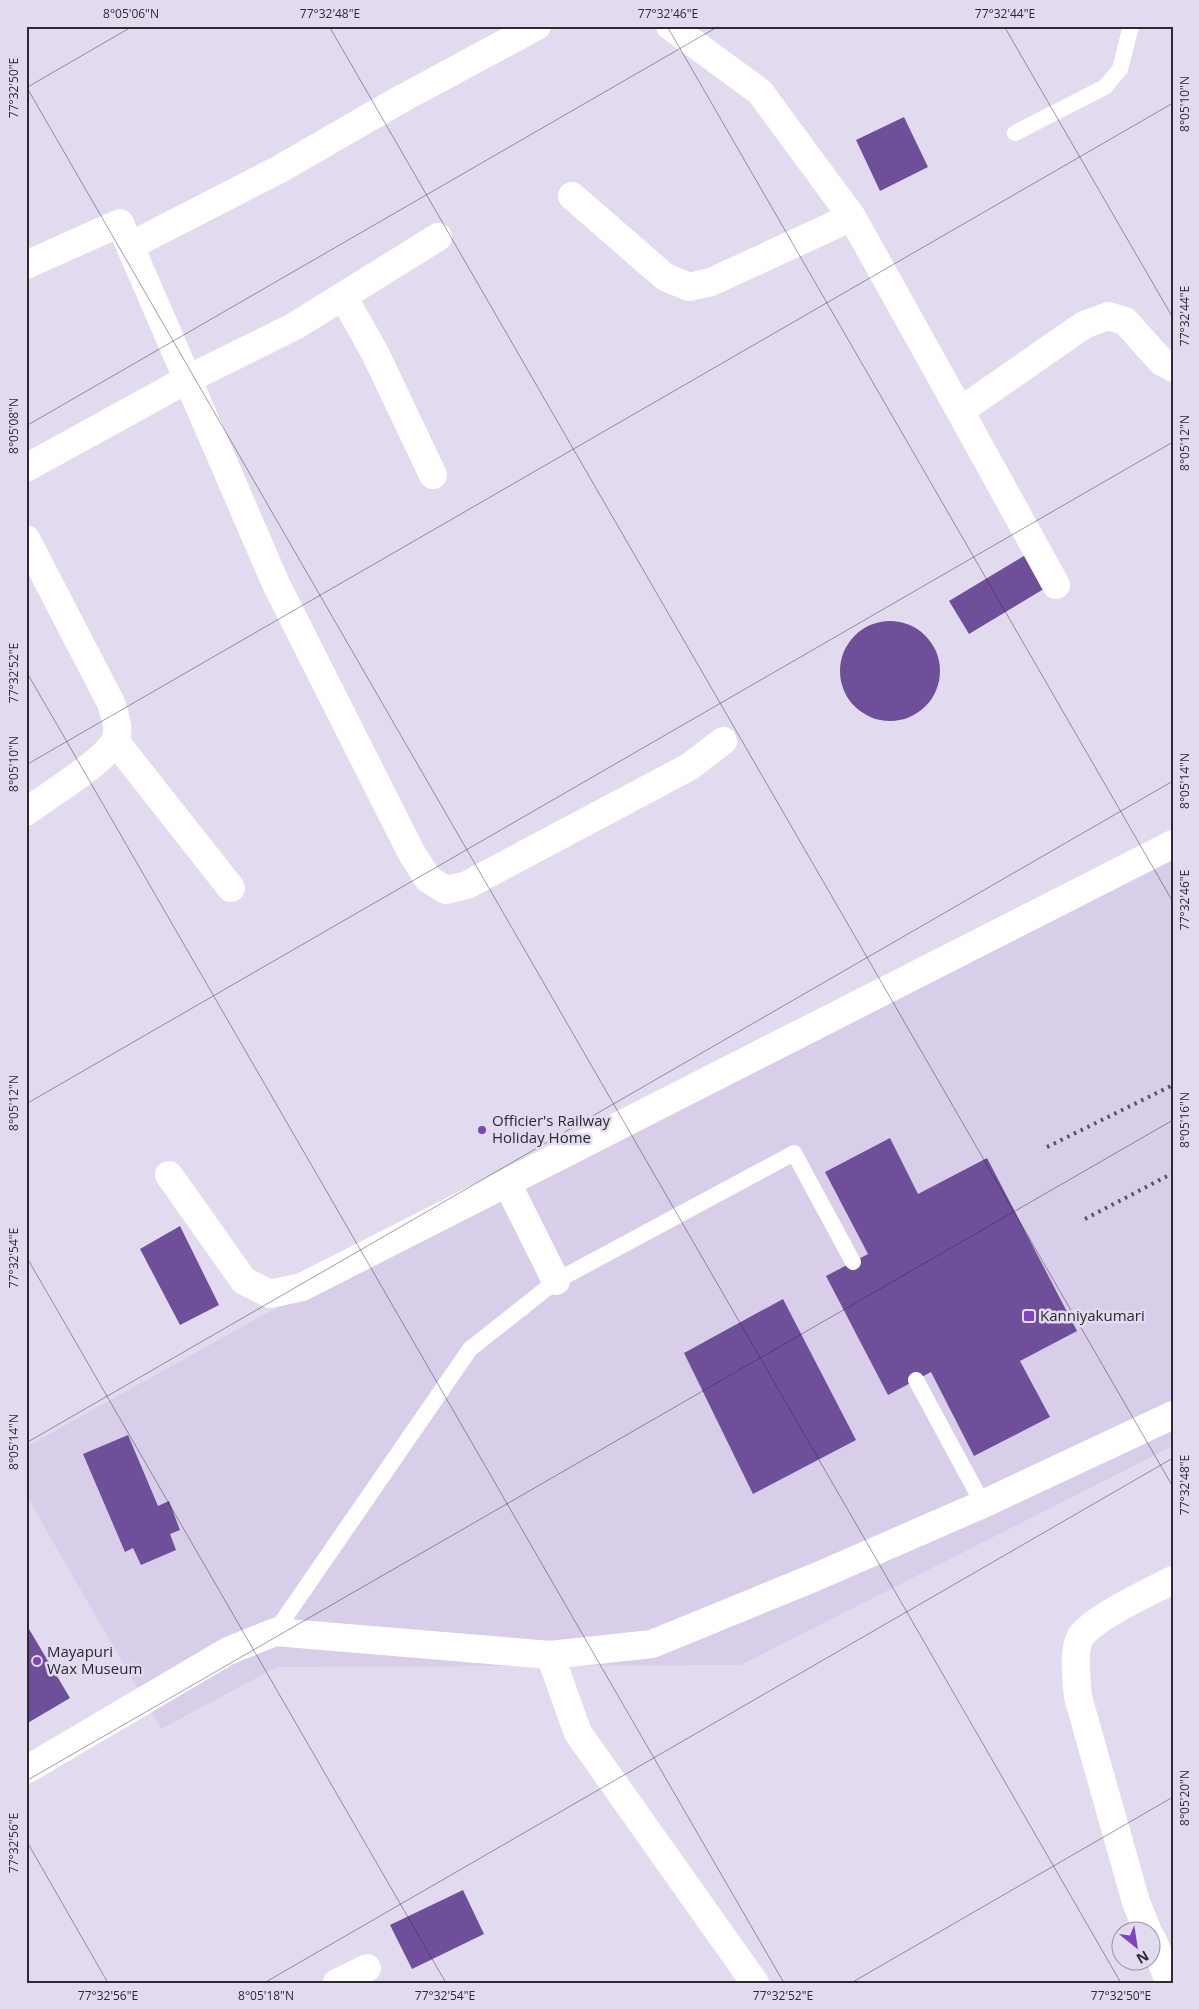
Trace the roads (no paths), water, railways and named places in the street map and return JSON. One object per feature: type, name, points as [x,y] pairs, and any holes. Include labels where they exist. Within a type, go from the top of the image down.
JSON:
[{"type":"street","points":[[130,246],[278,170],[403,98],[537,26]]},
{"type":"street","points":[[684,29],[760,92],[852,217],[1056,584]]},
{"type":"street","points":[[572,196],[665,278],[689,287],[712,282],[852,217]]},
{"type":"street","points":[[26,265],[120,223],[186,380],[276,584],[411,852],[428,879],[446,890],[466,885],[689,767],[723,740]]},
{"type":"street","points":[[26,468],[186,380],[295,326],[438,237]]},
{"type":"street","points":[[343,296],[375,353],[433,475]]},
{"type":"street","points":[[960,410],[1084,324],[1108,316],[1125,321],[1162,362],[1173,368]]},
{"type":"street","points":[[26,539],[111,703],[117,724],[115,741],[96,761],[26,812]]},
{"type":"street","points":[[115,741],[231,888]]},
{"type":"street","points":[[169,1175],[244,1281],[270,1294],[302,1287],[1173,844]]},
{"type":"street","points":[[506,1183],[556,1281]]},
{"type":"street","points":[[26,1770],[228,1651],[276,1632],[550,1655],[652,1644],[818,1576],[983,1504],[1173,1415]]},
{"type":"street","points":[[1144,1922],[1136,1902],[1078,1697],[1075,1663],[1081,1637],[1107,1615],[1173,1580]]},
{"type":"street","points":[[550,1655],[578,1733],[755,1983]]},
{"type":"street","points":[[1162,1963],[1170,1983]]},
{"type":"street","points":[[337,1983],[367,1968]]},
{"type":"lane","points":[[1015,133],[1105,87],[1120,69],[1130,26]]},
{"type":"lane","points":[[276,1632],[470,1349],[556,1281],[794,1153],[853,1262]]},
{"type":"lane","points":[[916,1380],[983,1504]]},
{"type":"railway","points":[[1047,1147],[1173,1085]]},
{"type":"railway","points":[[1085,1219],[1173,1173]]},
{"type":"place","name":"Officier's Railway Holiday Home","points":[[482,1130]]},
{"type":"place","name":"Kanniyakumari","points":[[1029,1316]]},
{"type":"place","name":"Mayapuri Wax Museum","points":[[37,1661]]}]
